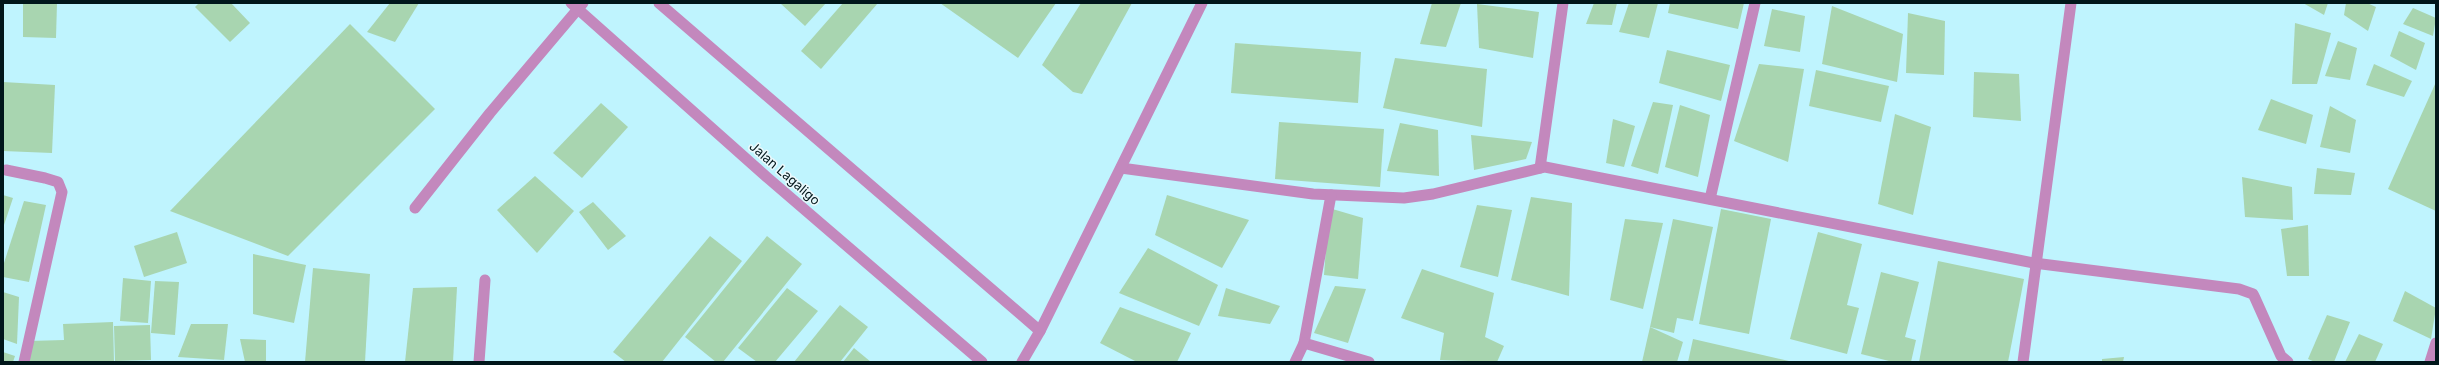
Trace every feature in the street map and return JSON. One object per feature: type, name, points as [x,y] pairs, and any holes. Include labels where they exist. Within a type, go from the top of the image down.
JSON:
[{"type":"street","points":[[659,3],[1040,331]]},
{"type":"street","points":[[1022,362],[1040,331],[1202,3]]},
{"type":"street","points":[[1540,168],[1563,3]]},
{"type":"street","points":[[1710,199],[1755,3]]},
{"type":"street","points":[[2023,362],[2034,262],[2071,3]]},
{"type":"street","points":[[415,208],[490,112],[577,5]]},
{"type":"street","name":"Jalan Lagaligo","points":[[577,5],[769,179],[982,362]]},
{"type":"street","points":[[1121,168],[1331,195],[1418,197],[1540,168],[1710,199],[2034,262],[2239,289],[2253,294],[2281,356],[2288,362]]},
{"type":"street","points":[[6,170],[58,182],[62,192],[24,362]]},
{"type":"street","points":[[1295,362],[1304,343],[1331,195]]},
{"type":"street","points":[[479,362],[485,280]]},
{"type":"street","points":[[1304,343],[1369,362]]},
{"type":"street","points":[[2430,362],[2436,343]]},
{"type":"building","points":[[23,3],[57,3],[56,38],[23,37]]},
{"type":"building","points":[[199,3],[231,3],[250,23],[230,42],[195,7]]},
{"type":"building","points":[[390,3],[419,3],[395,42],[367,32]]},
{"type":"building","points":[[780,3],[826,3],[805,26]]},
{"type":"building","points":[[843,3],[878,3],[821,69],[801,51]]},
{"type":"building","points":[[940,3],[1056,3],[1018,58]]},
{"type":"building","points":[[1081,3],[1132,3],[1082,94],[1073,92],[1042,65]]},
{"type":"building","points":[[1432,3],[1461,3],[1446,47],[1420,44]]},
{"type":"building","points":[[1594,3],[1617,3],[1612,25],[1586,24]]},
{"type":"building","points":[[1629,3],[1658,3],[1649,38],[1619,32]]},
{"type":"building","points":[[1670,3],[1744,3],[1738,29],[1668,13]]},
{"type":"building","points":[[2303,3],[2328,3],[2324,15]]},
{"type":"building","points":[[2346,3],[2367,3],[2376,7],[2368,31],[2344,15]]},
{"type":"building","points":[[1477,4],[1539,12],[1533,58],[1479,48]]},
{"type":"building","points":[[1832,6],[1903,34],[1897,82],[1822,64]]},
{"type":"building","points":[[2413,8],[2436,18],[2433,36],[2403,24]]},
{"type":"building","points":[[1772,9],[1805,16],[1800,52],[1764,46]]},
{"type":"building","points":[[1908,13],[1945,21],[1944,75],[1906,73]]},
{"type":"building","points":[[2295,23],[2331,33],[2317,84],[2292,84]]},
{"type":"building","points":[[350,24],[435,109],[288,256],[170,211]]},
{"type":"building","points":[[2399,31],[2425,43],[2416,70],[2390,56]]},
{"type":"building","points":[[2338,41],[2357,48],[2350,80],[2325,76]]},
{"type":"building","points":[[1235,43],[1361,52],[1358,103],[1231,93]]},
{"type":"building","points":[[1667,50],[1730,65],[1721,101],[1659,83]]},
{"type":"building","points":[[1395,58],[1487,69],[1482,127],[1383,108]]},
{"type":"building","points":[[1759,64],[1804,69],[1788,162],[1734,141]]},
{"type":"building","points":[[2374,64],[2412,81],[2404,97],[2366,85]]},
{"type":"building","points":[[1816,70],[1889,86],[1881,122],[1809,106]]},
{"type":"building","points":[[1974,72],[2019,74],[2021,121],[1973,117]]},
{"type":"building","points":[[3,82],[55,85],[52,153],[3,151]]},
{"type":"building","points":[[2436,82],[2436,211],[2388,189]]},
{"type":"building","points":[[2271,99],[2313,115],[2306,144],[2258,130]]},
{"type":"building","points":[[1653,102],[1673,105],[1658,174],[1631,166]]},
{"type":"building","points":[[601,103],[628,127],[582,178],[553,153]]},
{"type":"building","points":[[1680,105],[1710,115],[1698,177],[1665,167]]},
{"type":"building","points":[[2330,106],[2356,120],[2350,153],[2320,147]]},
{"type":"building","points":[[1895,114],[1931,127],[1913,215],[1878,204]]},
{"type":"building","points":[[1613,119],[1635,126],[1624,167],[1606,163]]},
{"type":"building","points":[[1279,122],[1384,129],[1380,187],[1275,179]]},
{"type":"building","points":[[1400,123],[1438,130],[1439,176],[1387,171]]},
{"type":"building","points":[[1471,135],[1532,142],[1526,159],[1474,170]]},
{"type":"building","points":[[2317,168],[2355,173],[2351,195],[2314,194]]},
{"type":"building","points":[[535,176],[574,211],[537,253],[497,210]]},
{"type":"building","points":[[2242,177],[2292,187],[2293,220],[2245,217]]},
{"type":"building","points":[[3,195],[13,198],[3,228]]},
{"type":"building","points":[[1167,195],[1249,220],[1222,268],[1155,235]]},
{"type":"building","points":[[1531,197],[1572,203],[1569,296],[1511,280]]},
{"type":"building","points":[[24,201],[46,205],[29,282],[3,277],[3,266]]},
{"type":"building","points":[[593,202],[626,236],[608,250],[579,212]]},
{"type":"building","points":[[1477,205],[1512,210],[1498,277],[1460,267]]},
{"type":"building","points":[[1329,208],[1363,218],[1358,279],[1324,275]]},
{"type":"building","points":[[1721,209],[1771,219],[1749,334],[1699,324]]},
{"type":"building","points":[[1625,219],[1663,223],[1643,309],[1610,300]]},
{"type":"building","points":[[1673,219],[1713,227],[1693,321],[1677,318],[1674,333],[1650,327]]},
{"type":"building","points":[[2308,225],[2309,276],[2287,276],[2281,229]]},
{"type":"building","points":[[177,232],[187,263],[144,277],[134,246]]},
{"type":"building","points":[[1818,232],[1862,244],[1847,305],[1859,308],[1847,354],[1790,339]]},
{"type":"building","points":[[710,236],[742,261],[662,362],[626,362],[613,352]]},
{"type":"building","points":[[767,236],[802,264],[723,362],[716,362],[685,337]]},
{"type":"building","points":[[1148,248],[1218,285],[1199,326],[1119,293]]},
{"type":"building","points":[[253,254],[306,265],[294,323],[253,314]]},
{"type":"building","points":[[1938,261],[2024,279],[2008,362],[1919,362]]},
{"type":"building","points":[[313,268],[370,274],[365,362],[305,362]]},
{"type":"building","points":[[1422,269],[1494,293],[1485,337],[1504,346],[1497,362],[1440,360],[1444,333],[1401,318]]},
{"type":"building","points":[[1881,272],[1919,282],[1905,337],[1916,340],[1911,362],[1893,362],[1861,354]]},
{"type":"building","points":[[123,278],[151,281],[148,323],[120,321]]},
{"type":"building","points":[[155,281],[179,282],[175,335],[151,333]]},
{"type":"building","points":[[1335,286],[1366,289],[1348,343],[1314,333]]},
{"type":"building","points":[[457,287],[453,362],[405,362],[413,288]]},
{"type":"building","points":[[787,288],[818,311],[775,362],[757,362],[738,348]]},
{"type":"building","points":[[1226,288],[1280,306],[1270,324],[1218,316]]},
{"type":"building","points":[[2405,291],[2436,308],[2431,339],[2393,321]]},
{"type":"building","points":[[3,292],[19,297],[17,344],[3,339]]},
{"type":"building","points":[[840,305],[868,327],[840,362],[794,362]]},
{"type":"building","points":[[1120,307],[1191,333],[1177,362],[1137,362],[1100,343]]},
{"type":"building","points":[[2327,315],[2350,322],[2334,362],[2315,362],[2308,359]]},
{"type":"building","points":[[113,322],[114,362],[30,362],[29,341],[64,340],[63,324]]},
{"type":"building","points":[[191,324],[228,324],[224,360],[178,357]]},
{"type":"building","points":[[150,325],[151,360],[115,361],[114,326]]},
{"type":"building","points":[[1650,327],[1683,342],[1677,362],[1642,362]]},
{"type":"building","points":[[2359,334],[2383,344],[2375,362],[2345,362]]},
{"type":"building","points":[[240,339],[266,340],[266,362],[245,362]]},
{"type":"building","points":[[1693,339],[1789,361],[1789,362],[1688,362]]},
{"type":"building","points":[[854,348],[871,362],[843,362]]},
{"type":"building","points":[[3,352],[15,356],[13,362],[3,362]]},
{"type":"building","points":[[2124,357],[2123,362],[2102,362],[2102,359]]}]
